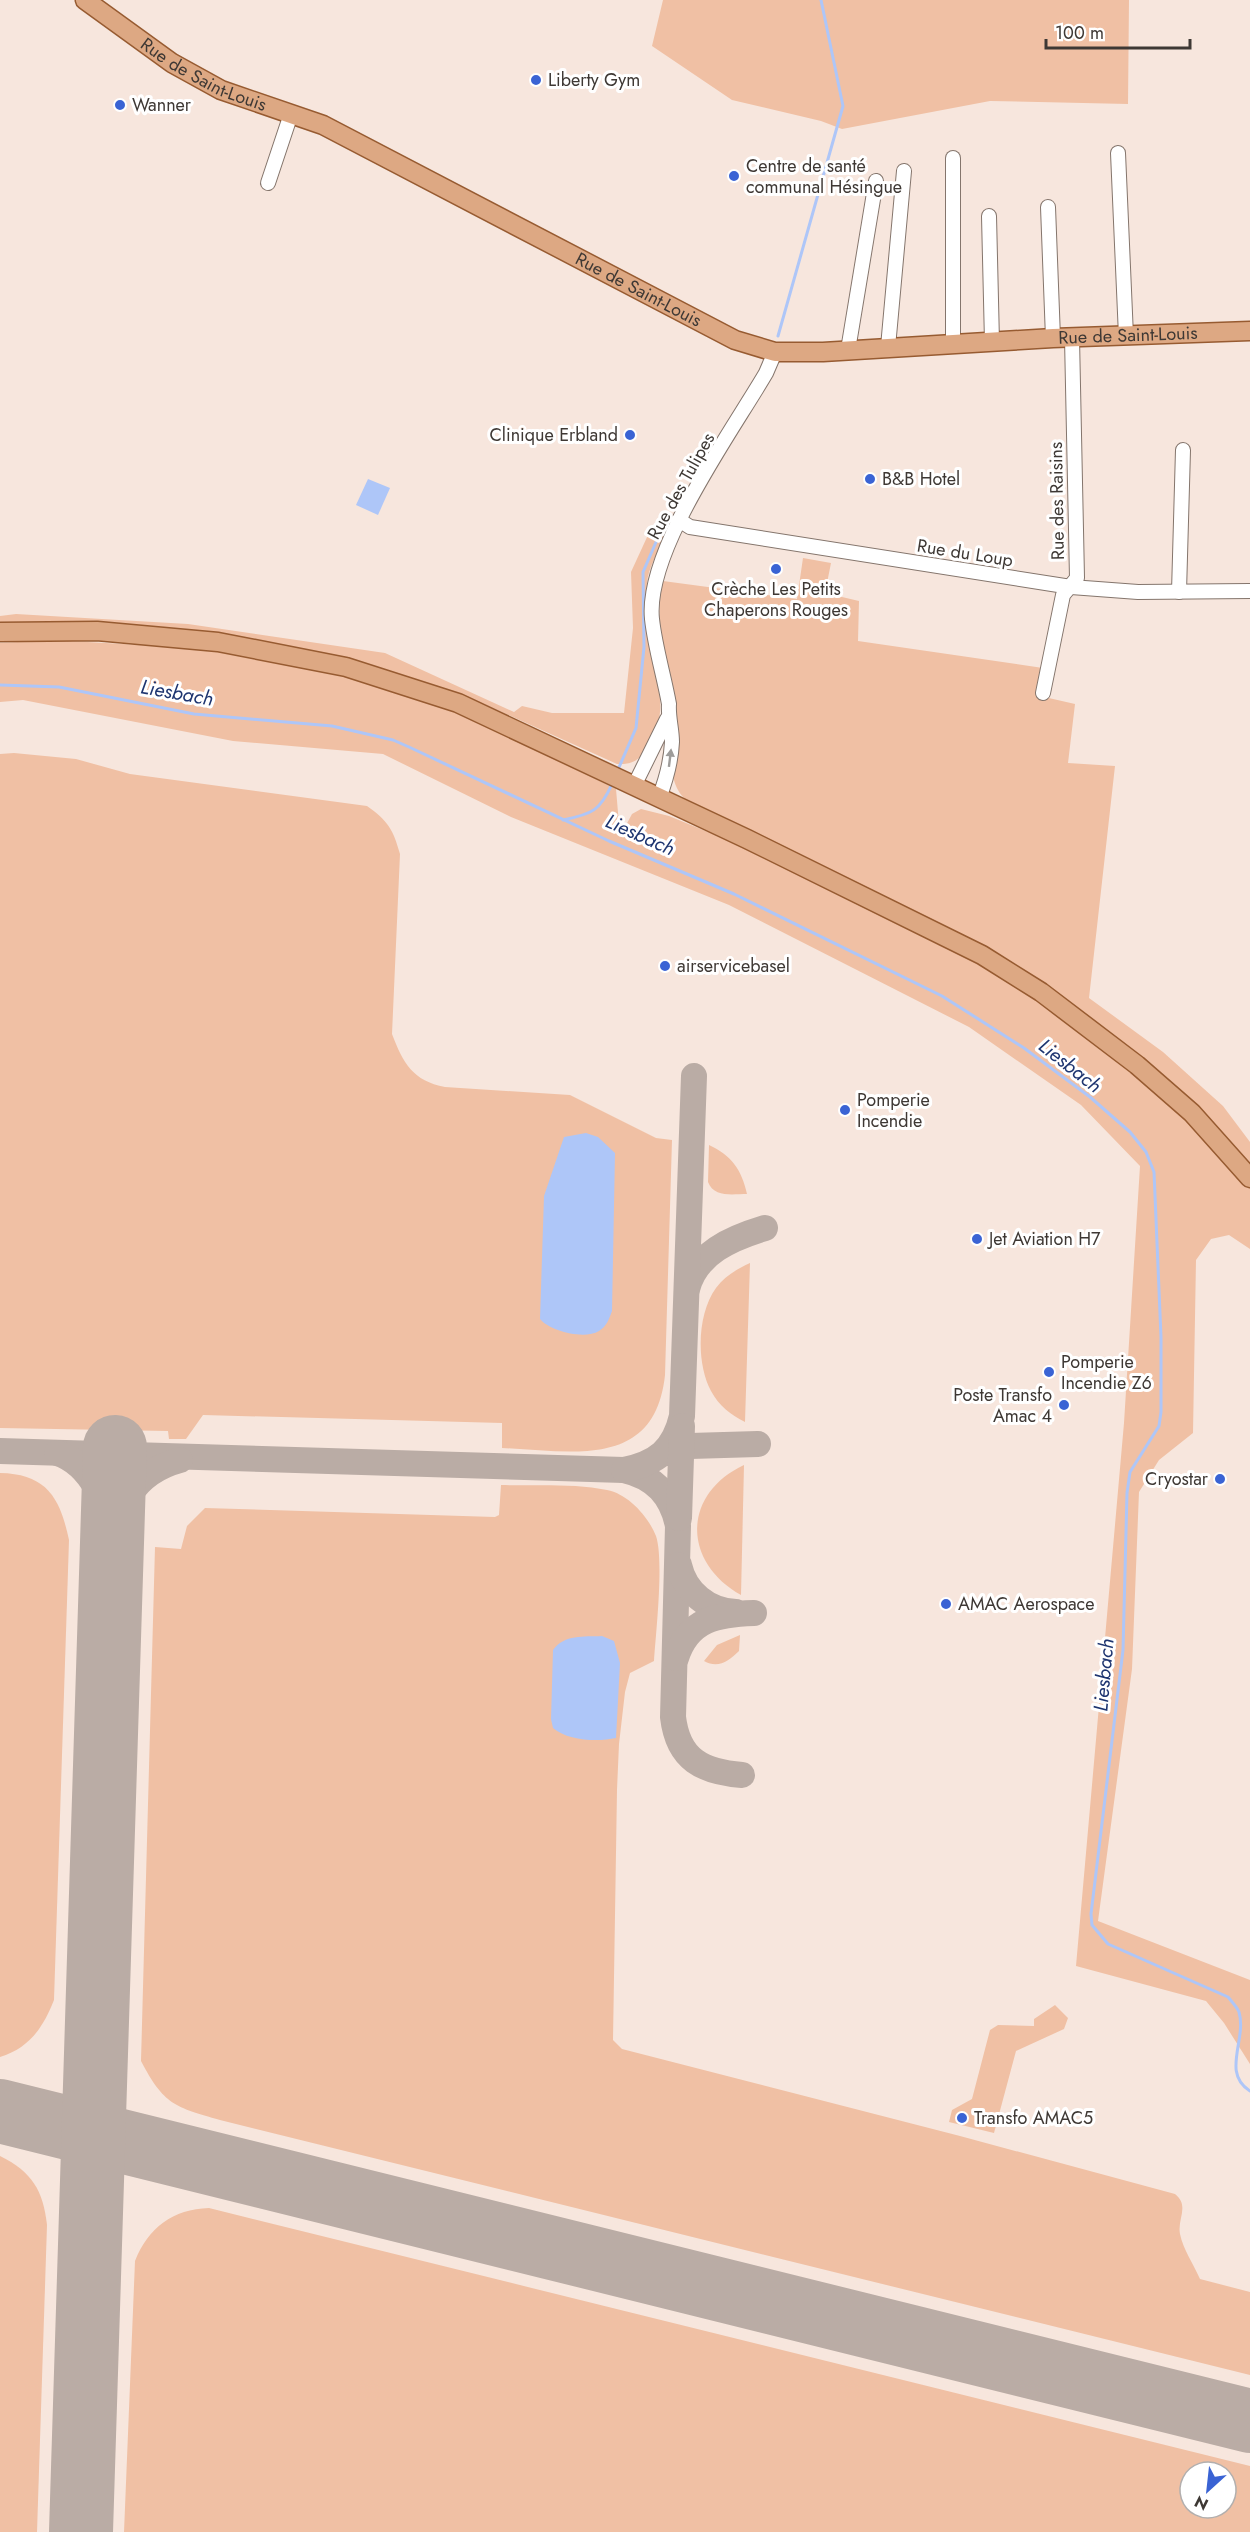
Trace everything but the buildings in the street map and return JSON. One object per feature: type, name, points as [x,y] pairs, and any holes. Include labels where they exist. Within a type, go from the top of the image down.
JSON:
[{"type":"main road","name":"Rue de Saint-Louis","points":[[85,0],[172,63],[222,90],[333,130],[735,340],[775,352],[1250,331]]},
{"type":"main road","points":[[0,632],[97,631],[187,638],[270,650],[346,667],[458,703],[982,955],[1041,992],[1137,1065],[1192,1113],[1250,1178]]},
{"type":"street","points":[[268,183],[291,114]]},
{"type":"street","points":[[1118,153],[1125,336]]},
{"type":"street","points":[[953,158],[953,344]]},
{"type":"street","points":[[888,347],[904,171]]},
{"type":"street","points":[[848,350],[876,181]]},
{"type":"street","points":[[1048,207],[1053,338]]},
{"type":"street","points":[[989,216],[992,342]]},
{"type":"street","name":"Rue des Raisins","points":[[1043,693],[1063,595],[1077,578],[1072,338]]},
{"type":"street","name":"Rue des Tulipes","points":[[659,798],[670,763],[672,740],[668,717],[669,704],[652,618],[653,591],[662,560],[679,520],[766,373],[775,352]]},
{"type":"street","points":[[1179,592],[1183,450]]},
{"type":"street","name":"Rue du Loup","points":[[679,520],[686,525],[712,530],[1071,587],[1138,592],[1250,591]]},
{"type":"street","points":[[622,780],[668,717]]},
{"type":"shaded area","points":[[663,0],[1129,0],[1128,104],[990,101],[842,129],[821,121],[732,100],[652,46]]},
{"type":"shaded area","points":[[653,531],[664,533],[665,536],[649,571],[647,583],[649,635],[660,694],[659,718],[656,731],[643,754],[628,763],[617,764],[484,704],[374,668],[0,626],[0,616],[16,614],[188,624],[385,653],[514,712],[522,706],[552,713],[624,713],[633,628],[631,572],[648,535]]},
{"type":"shaded area","points":[[803,558],[831,563],[825,593],[859,601],[858,641],[1043,668],[1040,696],[1075,704],[1068,763],[1115,766],[1089,998],[1163,1052],[1223,1106],[1250,1142],[1250,1249],[1229,1235],[1211,1239],[1196,1260],[1193,1433],[1159,1460],[1139,1492],[1132,1669],[1098,1921],[1250,1980],[1250,2064],[1224,2023],[1206,2001],[1076,1966],[1124,1423],[1140,1166],[1081,1105],[969,1027],[729,905],[511,817],[383,754],[233,741],[23,700],[0,702],[0,643],[52,640],[141,645],[142,640],[226,649],[345,674],[467,715],[616,789],[619,824],[625,827],[632,814],[641,809],[669,816],[708,832],[716,816],[685,799],[678,790],[673,775],[677,722],[676,703],[660,618],[663,581],[797,599]]},
{"type":"shaded area","points":[[14,753],[76,759],[130,774],[367,806],[385,821],[395,838],[400,854],[392,1034],[400,1054],[411,1069],[425,1080],[445,1087],[570,1095],[656,1138],[672,1140],[665,1375],[658,1406],[645,1427],[627,1441],[606,1448],[582,1451],[502,1448],[502,1423],[203,1415],[186,1439],[169,1439],[168,1431],[0,1428],[0,754]]},
{"type":"shaded area","points":[[709,1145],[724,1154],[734,1164],[739,1171],[747,1194],[724,1194],[711,1187],[708,1182]]},
{"type":"shaded area","points":[[750,1263],[745,1422],[726,1410],[711,1391],[703,1367],[701,1339],[705,1311],[716,1288],[732,1273]]},
{"type":"shaded area","points":[[744,1465],[741,1595],[722,1581],[708,1565],[700,1547],[697,1528],[700,1510],[709,1493],[724,1478]]},
{"type":"shaded area","points":[[0,1473],[29,1478],[49,1491],[61,1512],[69,1540],[54,2000],[34,2036],[19,2048],[0,2057]]},
{"type":"shaded area","points":[[501,1485],[582,1486],[615,1492],[630,1501],[643,1514],[656,1536],[659,1597],[654,1661],[630,1673],[625,1692],[619,1744],[613,2040],[622,2049],[1175,2194],[1182,2203],[1181,2240],[1200,2279],[1250,2292],[1250,2375],[220,2120],[181,2107],[164,2096],[141,2061],[155,1547],[181,1549],[187,1526],[205,1508],[495,1517],[499,1515]]},
{"type":"shaded area","points":[[740,1635],[739,1651],[731,1658],[719,1664],[704,1661],[717,1645]]},
{"type":"shaded area","points":[[1055,2005],[1068,2018],[1064,2029],[1016,2051],[994,2133],[949,2122],[952,2110],[972,2099],[990,2030],[998,2025],[1034,2026],[1034,2019]]},
{"type":"shaded area","points":[[0,2156],[20,2169],[34,2183],[39,2192],[47,2225],[37,2532],[0,2532]]},
{"type":"shaded area","points":[[209,2208],[1226,2460],[1178,2460],[1178,2520],[1238,2520],[1238,2463],[1250,2466],[1250,2532],[124,2532],[135,2261],[147,2239],[163,2222],[184,2212]]},
{"type":"water","points":[[368,479],[390,488],[378,515],[356,505]]},
{"type":"water","points":[[586,1133],[598,1137],[615,1153],[612,1311],[602,1329],[585,1335],[559,1330],[540,1319],[544,1196],[564,1137]]},
{"type":"water","points":[[602,1636],[614,1641],[620,1663],[616,1738],[592,1740],[567,1736],[553,1728],[551,1719],[553,1650],[569,1639]]},
{"type":"waterway","points":[[778,336],[843,106],[821,0]]},
{"type":"waterway","points":[[617,772],[636,728],[644,647],[643,572],[660,533]]},
{"type":"waterway","name":"Liesbach","points":[[0,685],[59,687],[194,714],[332,726],[393,740],[609,841],[734,894],[942,996],[1024,1048],[1090,1097],[1130,1132],[1146,1152],[1154,1172],[1161,1337],[1161,1412],[1159,1426],[1130,1472],[1127,1493],[1123,1650],[1091,1914],[1092,1925],[1108,1944],[1228,1997],[1238,2010],[1241,2023],[1237,2075],[1250,2091]]},
{"type":"waterway","points":[[563,820],[594,810],[599,806],[612,784]]},
{"type":"taxiway","points":[[624,1470],[655,1459],[662,1453],[674,1438],[682,1416],[694,1076]]},
{"type":"taxiway","points":[[687,1289],[698,1266],[717,1249],[728,1242],[765,1228]]},
{"type":"taxiway","points":[[679,1518],[682,1426]]},
{"type":"taxiway","points":[[666,1453],[690,1446],[758,1444]]},
{"type":"taxiway","points":[[0,1451],[624,1470],[645,1477],[666,1497],[678,1526],[673,1717],[676,1732],[680,1744],[687,1753],[704,1767],[742,1775]]},
{"type":"taxiway","points":[[57,1453],[80,1466],[89,1476],[107,1514],[111,1541]]},
{"type":"taxiway","points":[[112,1554],[118,1522],[130,1495],[150,1474],[180,1460]]},
{"type":"taxiway","points":[[679,1565],[686,1584],[699,1598],[716,1608],[736,1612]]},
{"type":"taxiway","points":[[676,1658],[688,1635],[706,1621],[728,1615],[754,1613]]},
{"type":"runway","points":[[81,2532],[115,1447]]},
{"type":"runway","points":[[0,2111],[1250,2421]]},
{"type":"place","name":"Liberty Gym","points":[[536,80]]},
{"type":"place","name":"Wanner","points":[[120,105]]},
{"type":"place","name":"Centre de santé communal Hésingue","points":[[734,176]]},
{"type":"place","name":"Clinique Erbland","points":[[630,435]]},
{"type":"place","name":"B&B Hotel","points":[[870,479]]},
{"type":"place","name":"Crèche Les Petits Chaperons Rouges","points":[[776,569]]},
{"type":"place","name":"airservicebasel","points":[[665,966]]},
{"type":"place","name":"Pomperie Incendie","points":[[845,1110]]},
{"type":"place","name":"Jet Aviation H7","points":[[977,1239]]},
{"type":"place","name":"Pomperie Incendie Z6","points":[[1049,1372]]},
{"type":"place","name":"Poste Transfo Amac 4","points":[[1064,1405]]},
{"type":"place","name":"Cryostar","points":[[1220,1479]]},
{"type":"place","name":"AMAC Aerospace","points":[[946,1604]]},
{"type":"place","name":"Transfo AMAC5","points":[[962,2118]]}]
